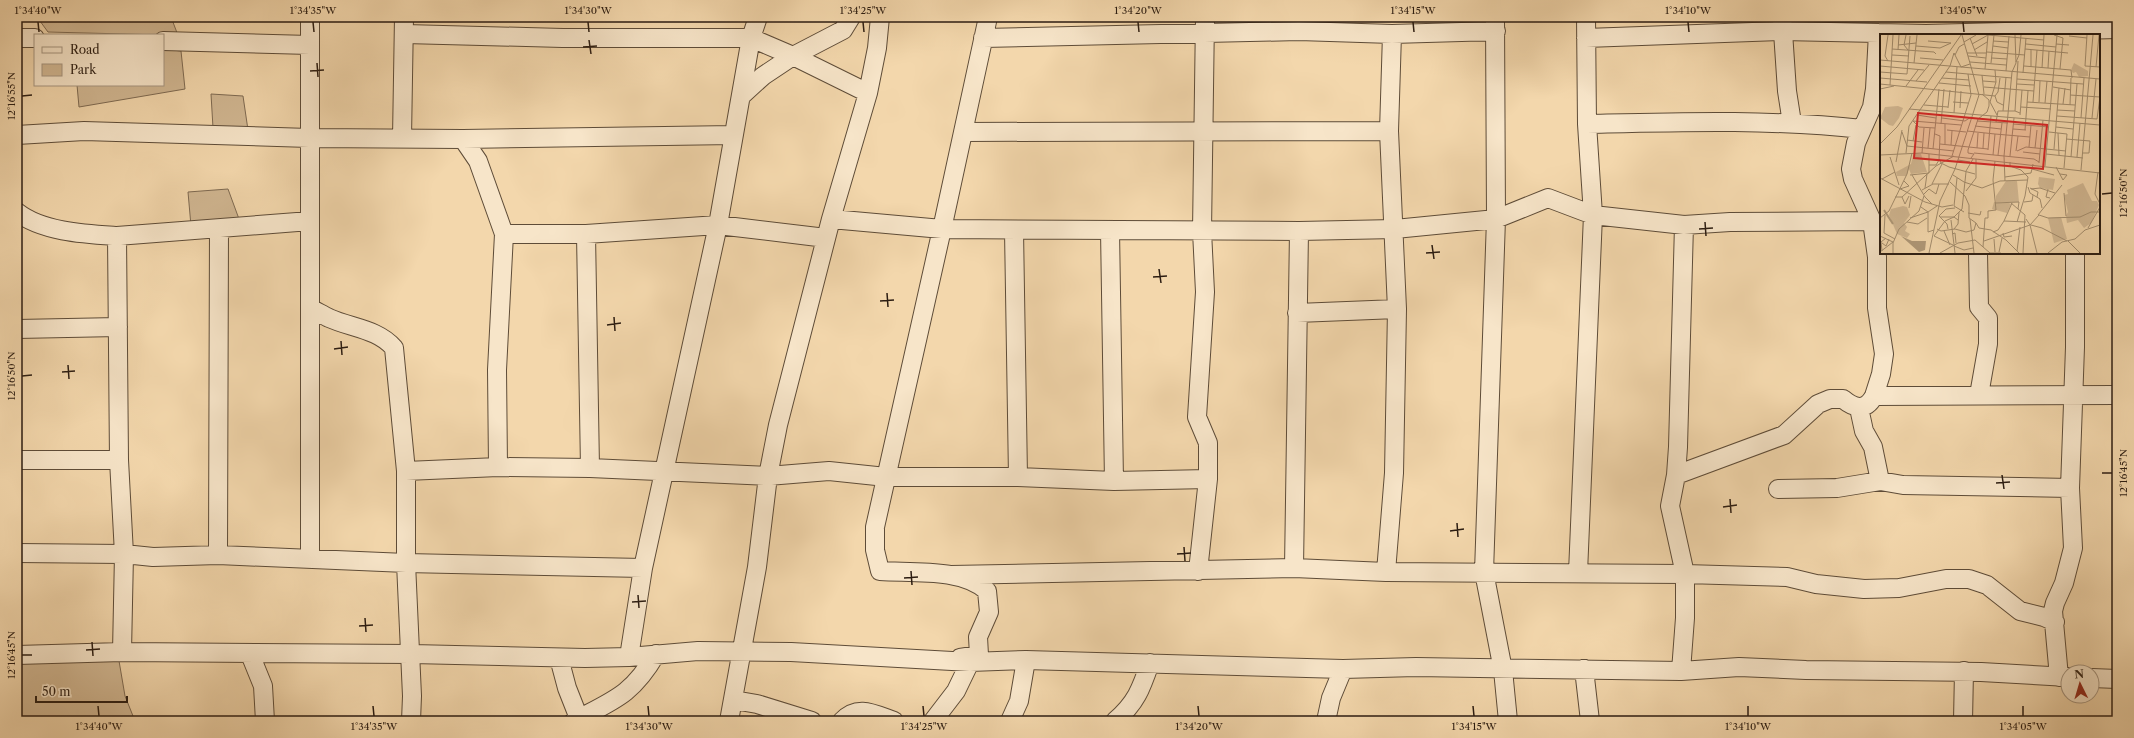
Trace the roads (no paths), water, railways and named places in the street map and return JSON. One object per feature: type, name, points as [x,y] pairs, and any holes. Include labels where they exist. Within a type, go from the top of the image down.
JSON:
[{"type":"street","points":[[310,17],[310,559]]},
{"type":"street","points":[[629,657],[643,568],[718,225],[751,38],[758,17]]},
{"type":"street","points":[[741,96],[763,76],[793,56],[843,30],[851,17]]},
{"type":"street","points":[[729,721],[734,700],[756,567],[768,476],[778,425],[831,219],[868,93],[877,48],[880,17]]},
{"type":"street","points":[[988,17],[875,527],[875,550],[880,572],[951,575],[1294,568],[1386,572],[1685,574],[1787,578],[1816,584],[1864,589],[1899,588],[1946,579],[1969,579],[1987,585],[2020,611],[2044,617],[2055,622]]},
{"type":"street","points":[[1578,573],[1593,215],[1587,124],[1586,17]]},
{"type":"street","points":[[983,38],[1204,25],[1300,24],[1392,34],[1495,24],[1496,219],[1484,572],[1503,670],[1508,721]]},
{"type":"street","points":[[1586,38],[1782,24],[1878,33],[1970,34],[2072,27],[2117,29]]},
{"type":"street","points":[[1782,24],[1792,123]]},
{"type":"street","points":[[1198,571],[1208,479],[1208,443],[1197,416],[1205,292],[1202,231],[1204,25]]},
{"type":"street","points":[[402,138],[405,26],[563,38],[751,38],[793,56],[868,93]]},
{"type":"street","points":[[1676,475],[1784,435],[1818,404],[1830,399],[1843,399],[1851,406],[1860,408],[1870,404],[1874,396],[1881,374],[1884,354],[1878,314],[1877,257],[1872,221],[1853,179],[1851,169],[1856,143],[1872,107],[1875,89],[1878,33]]},
{"type":"street","points":[[1386,572],[1394,473],[1397,309],[1389,131],[1392,34]]},
{"type":"street","points":[[17,38],[34,38]]},
{"type":"street","points":[[164,41],[310,45]]},
{"type":"street","points":[[1587,124],[1734,121],[1792,123],[1862,129]]},
{"type":"street","points":[[17,135],[84,131],[309,138],[463,139],[734,135]]},
{"type":"street","points":[[963,132],[1389,131]]},
{"type":"street","points":[[463,139],[478,162],[504,234],[497,370],[498,467]]},
{"type":"street","points":[[831,219],[942,229],[1202,231],[1394,229],[1496,219],[1548,198],[1593,215],[1684,225],[1730,222],[1872,221]]},
{"type":"street","points":[[17,212],[24,218],[41,225],[88,234],[117,236],[218,229],[310,220]]},
{"type":"street","points":[[504,234],[586,234],[718,225],[826,238]]},
{"type":"street","points":[[1680,671],[1685,618],[1685,574],[1670,506],[1676,475],[1684,225]]},
{"type":"street","points":[[218,229],[218,555]]},
{"type":"street","points":[[1014,230],[1018,477]]},
{"type":"street","points":[[1110,230],[1114,481]]},
{"type":"street","points":[[1294,568],[1299,231]]},
{"type":"street","points":[[586,234],[590,468]]},
{"type":"street","points":[[117,236],[119,460],[124,554],[122,652]]},
{"type":"street","points":[[1978,254],[1979,307],[1988,318],[1988,344],[1979,395]]},
{"type":"street","points":[[2062,664],[2053,611],[2064,583],[2073,548],[2070,488],[2072,394],[2075,346],[2075,254]]},
{"type":"street","points":[[310,308],[330,318],[377,335],[388,341],[394,348],[406,471],[406,563],[412,654],[413,718]]},
{"type":"street","points":[[1297,313],[1397,309]]},
{"type":"street","points":[[17,329],[118,327]]},
{"type":"street","points":[[1874,396],[2117,395]]},
{"type":"street","points":[[1860,408],[1864,431],[1873,447],[1880,481]]},
{"type":"street","points":[[17,460],[119,460]]},
{"type":"street","points":[[406,471],[498,467],[590,468],[768,476],[829,471],[886,476],[1018,477],[1114,481],[1208,479]]},
{"type":"street","points":[[1778,489],[1837,488],[1880,481],[1903,485],[2070,488]]},
{"type":"street","points":[[17,553],[124,554],[153,557],[218,555],[406,563],[643,568]]},
{"type":"street","points":[[946,660],[979,655],[978,637],[989,612],[988,591],[969,578],[951,575]]},
{"type":"street","points":[[17,655],[122,652],[412,654],[559,658],[629,657],[698,651],[791,652],[970,662],[1026,660],[1342,668],[1416,667],[1503,670],[1584,669],[1680,671],[1739,667],[1806,670],[1964,672],[2060,677]]},
{"type":"street","points":[[250,654],[263,686],[265,721]]},
{"type":"street","points":[[559,658],[577,720],[626,693],[643,675],[656,654]]},
{"type":"street","points":[[1010,721],[1019,701],[1026,660]]},
{"type":"street","points":[[933,721],[956,691],[970,662]]},
{"type":"street","points":[[1115,721],[1128,710],[1137,696],[1150,663]]},
{"type":"street","points":[[1326,721],[1331,698],[1342,668]]},
{"type":"street","points":[[1584,669],[1590,721]]},
{"type":"street","points":[[1963,721],[1964,672]]},
{"type":"street","points":[[2100,678],[2117,679]]},
{"type":"street","points":[[734,700],[757,704],[812,721]]},
{"type":"street","points":[[842,721],[854,711],[864,711],[894,721]]}]
